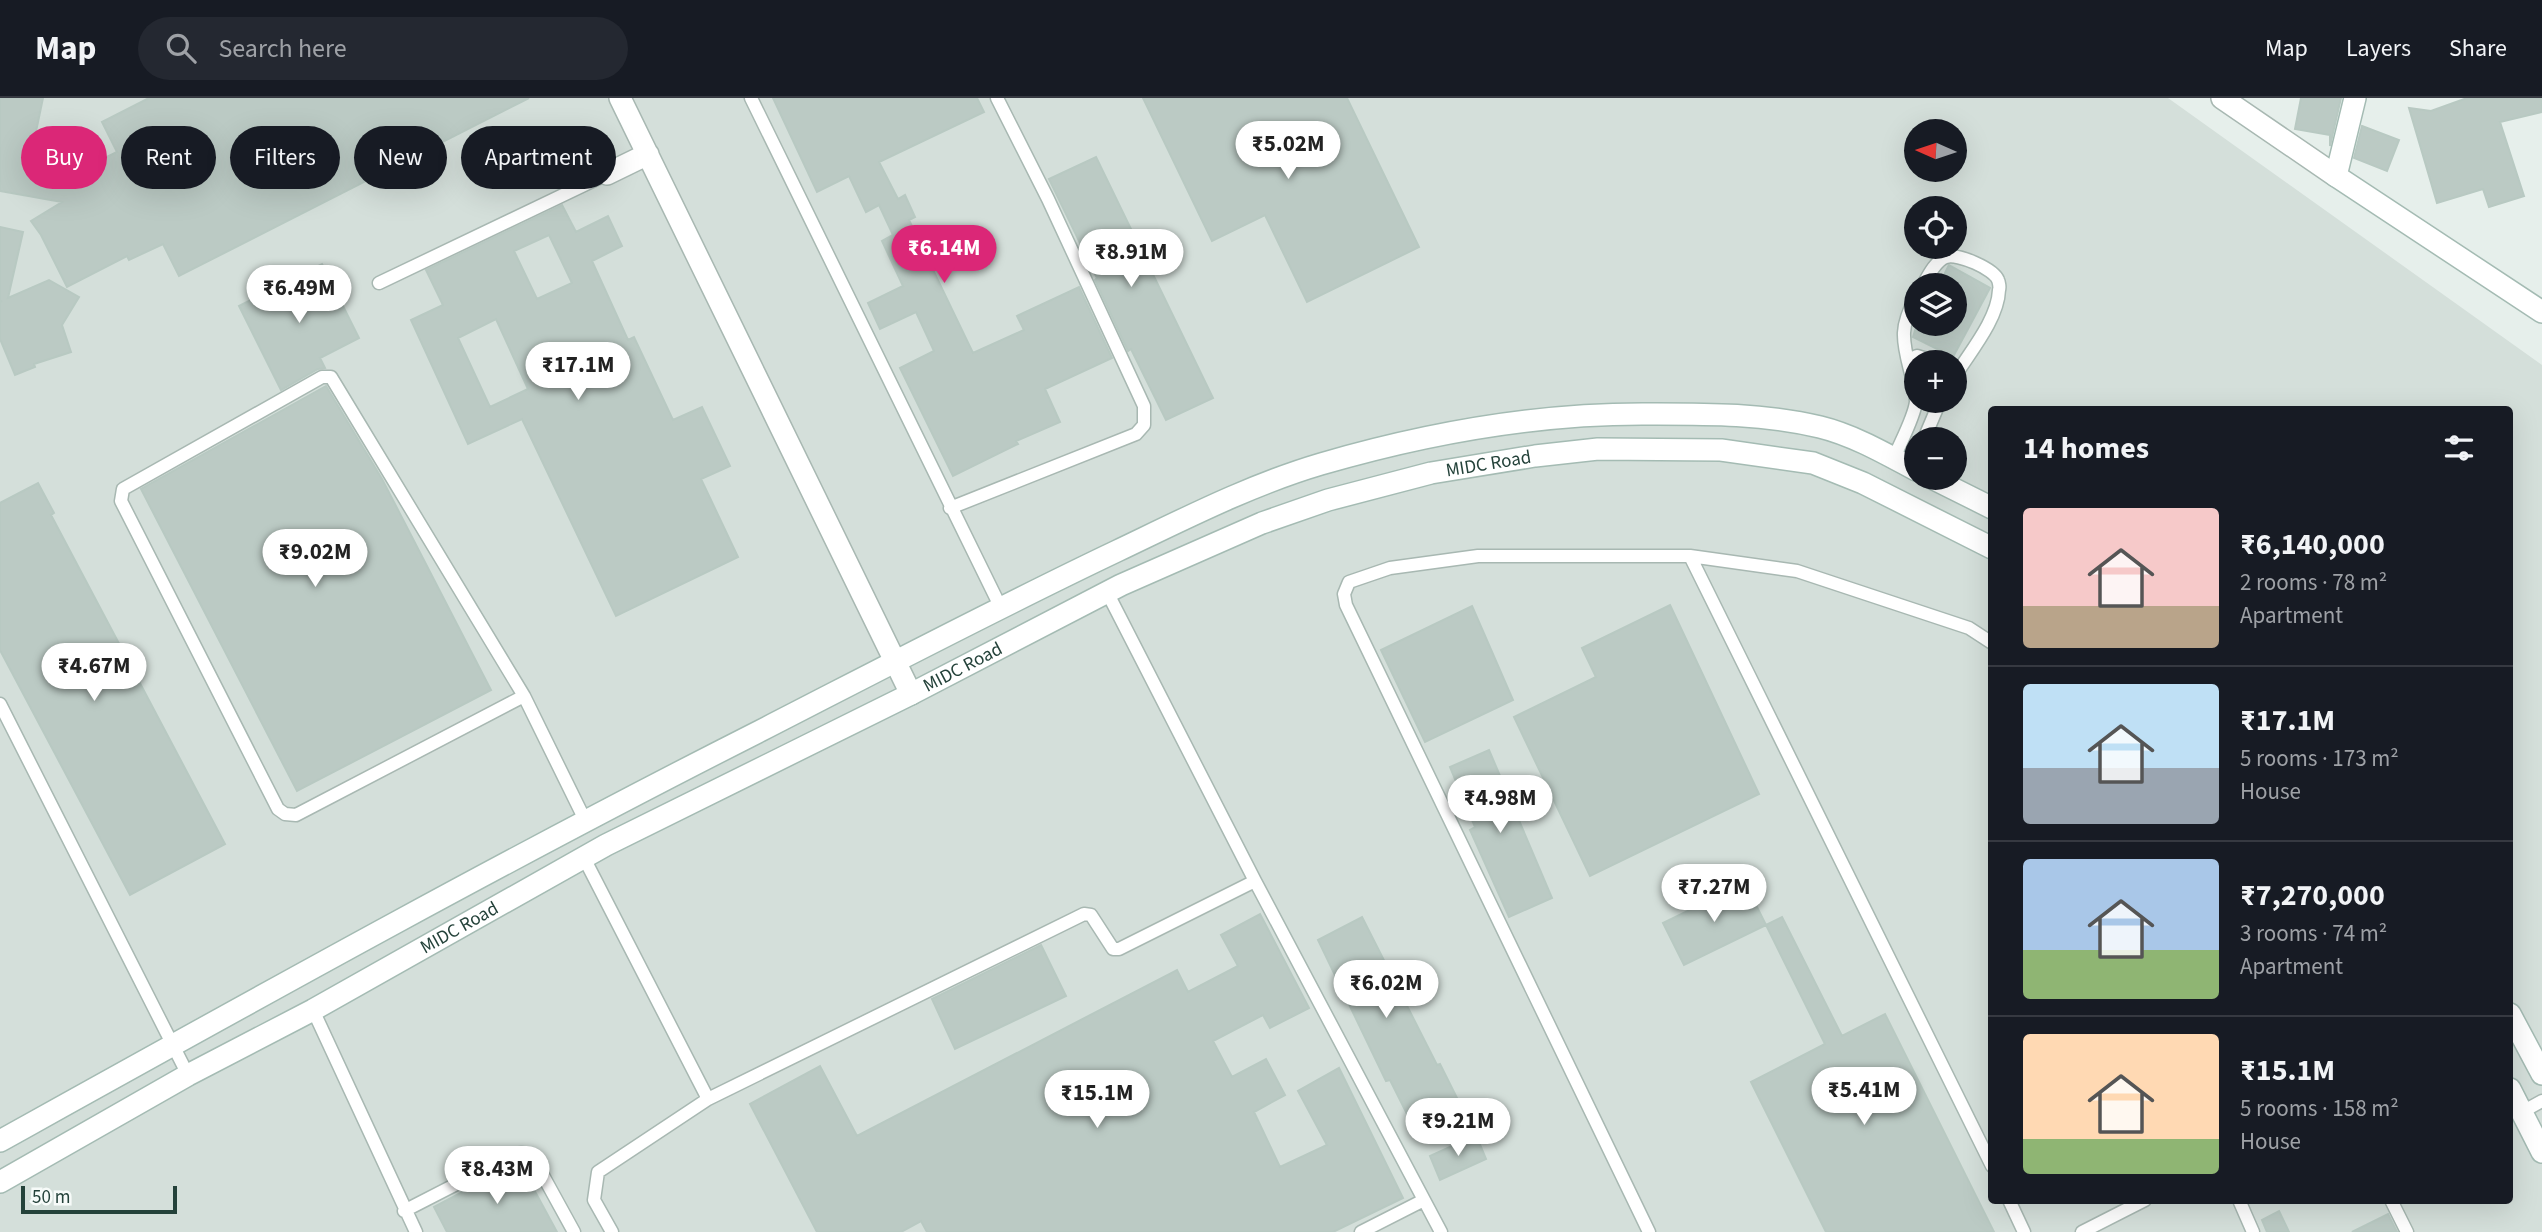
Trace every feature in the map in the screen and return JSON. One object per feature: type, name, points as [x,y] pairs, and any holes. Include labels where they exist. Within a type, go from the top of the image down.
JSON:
[{"type":"main road","points":[[620,98],[911,694]]},
{"type":"main road","points":[[2222,98],[2542,312]]},
{"type":"main road","points":[[2336,176],[2355,98]]},
{"type":"main road","points":[[616,170],[648,154]]},
{"type":"main road","name":"MIDC Road","points":[[0,1141],[585,820],[1000,606],[1249,489],[1318,465],[1424,438],[1530,421],[1596,414],[1723,414],[1823,428],[1904,462]]},
{"type":"main road","name":"MIDC Road","points":[[0,1182],[188,1074],[313,1010],[584,858],[1107,592],[1262,523],[1328,499],[1432,473],[1535,456],[1598,449],[1721,450],[1813,463],[1863,482],[1988,546]]},
{"type":"main road","name":"MIDC Road","points":[[1959,490],[1988,506]]},
{"type":"main road","points":[[2513,1020],[2542,1074]]},
{"type":"main road","points":[[2513,1095],[2542,1152]]},
{"type":"lane","points":[[751,98],[1000,606]]},
{"type":"lane","points":[[950,508],[1136,434],[1144,425],[1144,406],[1048,199],[997,98]]},
{"type":"lane","points":[[379,283],[576,189]]},
{"type":"lane","points":[[1931,273],[1944,257],[1952,256],[1993,273],[1999,281],[2000,294],[1994,313],[1967,357]]},
{"type":"lane","points":[[1904,326],[1906,350]]},
{"type":"lane","points":[[524,696],[296,815],[285,814],[278,809],[121,501],[123,489],[322,377],[331,377],[524,696],[585,820]]},
{"type":"lane","points":[[1894,458],[1913,413]]},
{"type":"lane","points":[[1649,1232],[1346,605],[1344,594],[1349,582],[1390,568],[1478,556],[1690,556],[1797,571],[1969,628],[1988,640]]},
{"type":"lane","points":[[1690,556],[1988,1158]]},
{"type":"lane","points":[[1107,592],[1255,881],[1441,1232]]},
{"type":"lane","points":[[0,704],[188,1074]]},
{"type":"lane","points":[[584,858],[708,1099]]},
{"type":"lane","points":[[612,1232],[594,1200],[598,1172],[708,1099],[1084,914],[1091,915],[1113,949],[1119,949],[1255,881]]},
{"type":"lane","points":[[313,1010],[416,1232]]},
{"type":"lane","points":[[2522,1112],[2542,1101]]},
{"type":"lane","points":[[404,1211],[515,1154],[523,1153],[529,1154],[535,1161],[574,1232]]},
{"type":"lane","points":[[1361,1232],[1424,1200]]},
{"type":"lane","points":[[2011,1204],[2024,1232]]},
{"type":"lane","points":[[2082,1232],[2137,1204]]},
{"type":"lane","points":[[2241,1204],[2253,1232]]},
{"type":"lane","points":[[2393,1204],[2407,1232]]},
{"type":"shaded area","points":[[0,98],[2168,98],[2542,365],[2542,1232],[0,1232]]},
{"type":"building","points":[[0,98],[43,98],[37,126],[21,126],[21,189],[107,189],[107,157],[117,152],[107,132],[107,126],[102,122],[149,98],[529,98],[474,126],[461,126],[461,133],[447,140],[447,126],[354,126],[354,187],[179,276],[163,244],[129,260],[127,256],[67,287],[31,221],[62,202],[0,191]]},
{"type":"building","points":[[773,98],[977,98],[984,112],[879,162],[898,199],[905,195],[915,217],[909,220],[973,353],[1024,330],[1017,316],[1079,287],[1112,358],[1045,389],[1060,422],[1016,441],[1018,444],[953,476],[900,368],[934,351],[916,312],[880,329],[868,303],[903,286],[882,241],[893,235],[879,205],[866,212],[849,176],[817,192]]},
{"type":"building","points":[[1143,98],[1347,98],[1419,247],[1307,302],[1265,215],[1212,241]]},
{"type":"building","points":[[2301,98],[2341,98],[2330,146],[2330,135],[2295,129]]},
{"type":"building","points":[[2467,98],[2542,98],[2542,112],[2500,122],[2524,196],[2489,207],[2483,189],[2437,203],[2409,108],[2431,111]]},
{"type":"building","points":[[2362,126],[2399,140],[2387,171],[2354,158]]},
{"type":"building","points":[[1096,157],[1213,398],[1166,420],[1131,349],[1128,351],[1095,280],[1097,278],[1049,179]]},
{"type":"building","points":[[562,205],[576,232],[608,216],[622,246],[592,261],[628,340],[634,337],[673,420],[702,407],[730,466],[701,479],[738,557],[616,616],[522,419],[468,444],[411,320],[443,305],[426,270]],"holes":[[[549,235],[572,283],[537,299],[514,251]],[[496,319],[528,389],[490,407],[458,338]]]},
{"type":"building","points":[[0,227],[23,232],[8,298],[49,280],[79,297],[62,325],[71,352],[34,364],[35,367],[15,375],[0,339]]},
{"type":"building","points":[[322,264],[359,338],[320,358],[325,368],[318,369],[281,390],[239,306]]},
{"type":"building","points":[[1949,265],[1963,273],[1945,273]]},
{"type":"building","points":[[1967,275],[1990,288],[1967,331]]},
{"type":"building","points":[[1964,336],[1957,350],[1939,350],[1913,337]]},
{"type":"building","points":[[326,386],[382,479],[491,690],[297,791],[141,489]]},
{"type":"building","points":[[38,483],[54,513],[51,515],[225,844],[130,895],[0,650],[0,503]]},
{"type":"building","points":[[1670,605],[1759,794],[1590,876],[1514,717],[1596,677],[1582,648]]},
{"type":"building","points":[[1472,606],[1513,700],[1425,742],[1381,650]]},
{"type":"building","points":[[1489,750],[1552,898],[1509,917],[1470,830],[1475,827],[1450,767]]},
{"type":"building","points":[[1745,883],[1766,925],[1684,965],[1663,923]]},
{"type":"building","points":[[1260,914],[1309,1008],[1270,1028],[1263,1015],[1213,1041],[1232,1077],[1266,1059],[1285,1095],[1254,1112],[1280,1167],[1327,1145],[1298,1091],[1339,1068],[1403,1198],[1333,1232],[927,1232],[921,1221],[901,1232],[817,1232],[750,1104],[820,1066],[857,1136],[1177,970],[1188,992],[1238,966],[1221,935]]},
{"type":"building","points":[[1362,917],[1437,1065],[1440,1064],[1457,1098],[1410,1120],[1390,1080],[1386,1081],[1318,940]]},
{"type":"building","points":[[1782,917],[1842,1036],[1885,1014],[1994,1232],[1826,1232],[1751,1082],[1825,1044],[1766,925]]},
{"type":"building","points":[[1041,945],[1066,996],[955,1049],[932,999]]},
{"type":"building","points":[[1476,1135],[1486,1159],[1440,1180],[1430,1156]]},
{"type":"building","points":[[519,1162],[557,1232],[447,1232],[434,1207]]},
{"type":"building","points":[[2279,1211],[2289,1232],[2267,1232],[2262,1220]]},
{"type":"building","points":[[2388,1214],[2397,1232],[2352,1232]]}]
